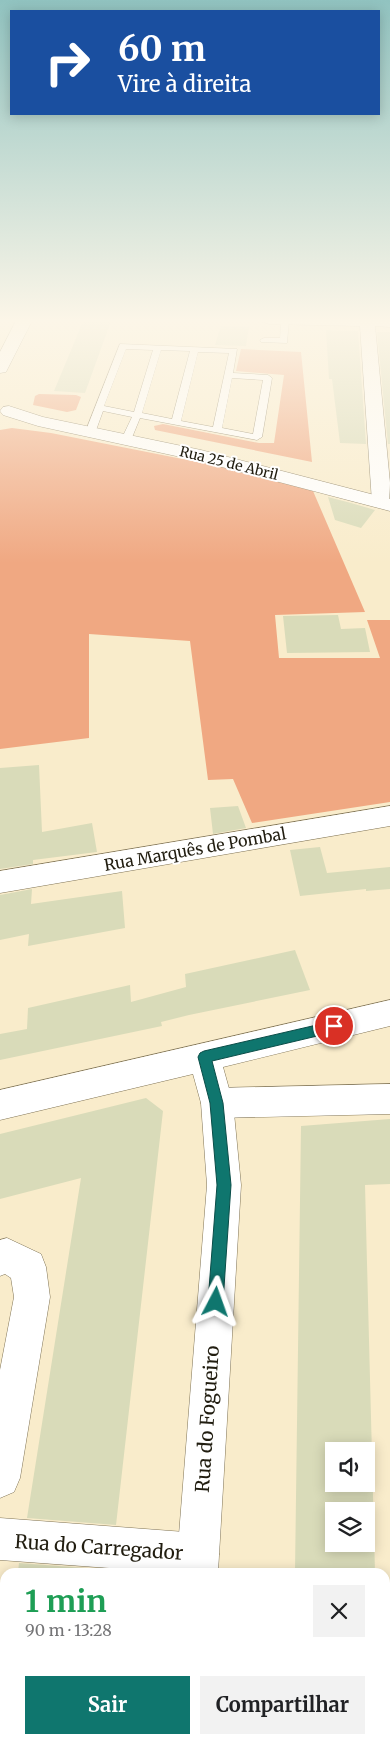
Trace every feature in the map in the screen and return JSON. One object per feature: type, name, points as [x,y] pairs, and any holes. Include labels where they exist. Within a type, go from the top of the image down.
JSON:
[{"type":"street","points":[[375,400],[386,503]]},
{"type":"street","name":"Rua 25 de Abril","points":[[3,411],[90,433],[201,456],[386,503]]},
{"type":"street","name":"Rua Marquês de Pombal","points":[[0,882],[390,816]]},
{"type":"street","points":[[0,1105],[390,1013]]},
{"type":"street","name":"Rua do Fogueiro","points":[[197,1564],[224,1185],[217,1103],[204,1057]]},
{"type":"street","points":[[217,1103],[390,1099]]},
{"type":"street","points":[[0,1258],[7,1256],[28,1267],[32,1297],[0,1478]]},
{"type":"street","name":"Rua do Carregador","points":[[0,1539],[197,1564]]},
{"type":"lane","points":[[90,433],[102,400]]},
{"type":"lane","points":[[126,440],[141,400]]},
{"type":"lane","points":[[176,422],[182,400]]},
{"type":"lane","points":[[217,430],[223,400]]},
{"type":"lane","points":[[99,408],[257,437],[264,400]]},
{"type":"shaded area","points":[[34,400],[80,400],[76,410],[67,412],[33,405]]},
{"type":"shaded area","points":[[280,400],[306,400],[312,462],[155,430],[154,426],[163,424],[259,443],[274,443]]},
{"type":"shaded area","points":[[12,428],[51,433],[238,470],[313,491],[365,612],[275,615],[279,658],[380,658],[367,620],[390,620],[390,802],[252,823],[233,779],[208,780],[190,641],[89,634],[89,738],[0,749],[0,430]]},
{"type":"building","points":[[335,400],[363,400],[366,444],[340,443]]},
{"type":"building","points":[[384,400],[390,400],[390,444],[388,444]]},
{"type":"building","points":[[328,497],[375,510],[361,528],[335,520]]},
{"type":"building","points":[[338,615],[341,629],[365,628],[370,652],[287,653],[283,616]]},
{"type":"building","points":[[39,765],[42,832],[92,823],[97,852],[33,860],[33,864],[0,869],[0,768]]},
{"type":"building","points":[[238,806],[246,828],[213,834],[210,808]]},
{"type":"building","points":[[320,847],[327,873],[390,867],[390,889],[366,891],[366,889],[300,896],[290,850]]},
{"type":"building","points":[[32,889],[31,904],[122,891],[125,928],[28,946],[29,934],[0,940],[0,895]]},
{"type":"building","points":[[295,950],[310,990],[189,1015],[161,1022],[162,1026],[0,1060],[0,1034],[27,1029],[28,1008],[130,985],[131,1002],[186,987],[185,974]]},
{"type":"building","points":[[146,1098],[163,1111],[116,1525],[27,1518],[81,1178],[0,1199],[0,1134]]},
{"type":"building","points":[[390,1119],[390,1184],[365,1185],[372,1442],[325,1442],[325,1492],[373,1492],[373,1502],[325,1502],[325,1552],[374,1552],[375,1568],[295,1568],[301,1126]]},
{"type":"building","points":[[19,1563],[85,1568],[18,1568]]},
{"type":"route","points":[[216,1302],[224,1185],[217,1103],[204,1057],[334,1026]]}]
